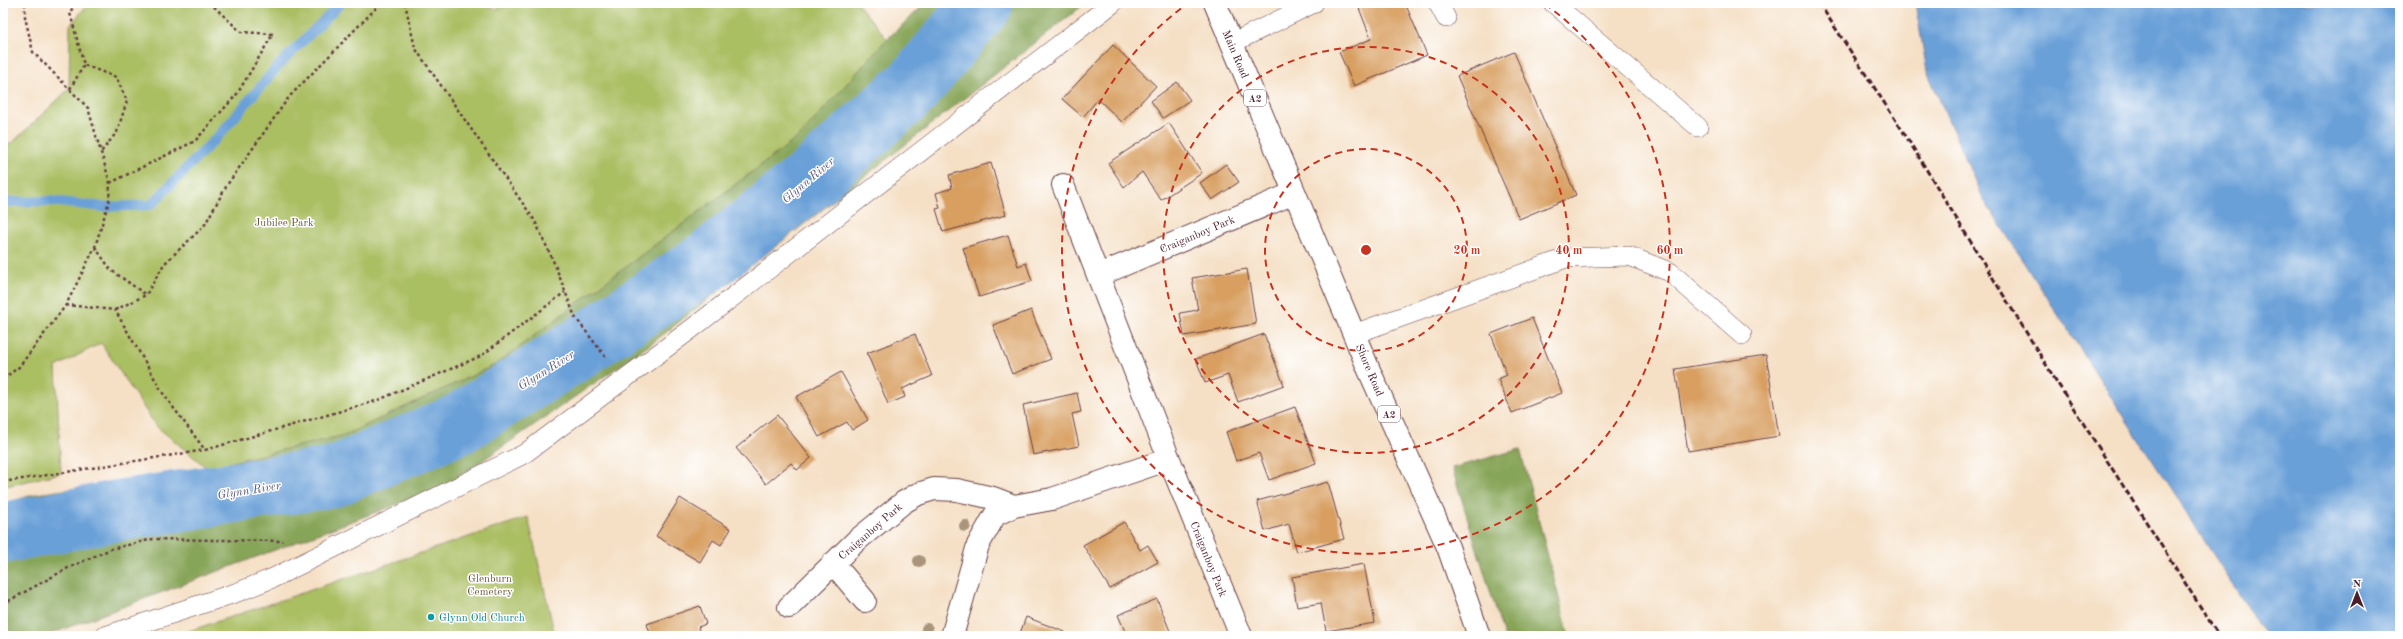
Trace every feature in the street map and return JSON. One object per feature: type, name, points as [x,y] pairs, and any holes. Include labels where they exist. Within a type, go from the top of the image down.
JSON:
[{"type":"street","name":"Main Road","points":[[1215,3],[1294,193]]},
{"type":"street","name":"Craiganboy Park","points":[[1063,186],[1099,275],[1169,459],[1241,636]]},
{"type":"street","name":"Craiganboy Park","points":[[1099,275],[1294,193]]},
{"type":"street","name":"Shore Road","points":[[1294,193],[1354,334],[1448,547],[1479,636]]},
{"type":"street","points":[[952,636],[978,545],[995,515],[1014,506],[1052,499],[1169,459]]},
{"type":"street","name":"Craiganboy Park","points":[[789,608],[856,541],[904,502],[934,489],[957,490],[994,498],[1014,506]]},
{"type":"street","points":[[833,563],[865,601]]},
{"type":"lane","points":[[105,636],[238,592],[273,578],[517,458],[624,380],[1114,3]]},
{"type":"lane","points":[[1232,43],[1314,3]]},
{"type":"lane","points":[[1553,3],[1698,127]]},
{"type":"lane","points":[[1354,334],[1566,258],[1629,256],[1670,272],[1742,335]]},
{"type":"path","points":[[3,379],[19,367],[66,305],[95,247],[106,217],[109,201],[110,183],[88,108],[33,52],[26,17],[25,3]]},
{"type":"path","points":[[70,89],[84,65],[70,13],[75,3]]},
{"type":"path","points":[[110,183],[195,141],[238,94],[273,34],[241,32],[210,3]]},
{"type":"path","points":[[66,305],[115,310],[146,294],[164,264],[204,226],[227,186],[289,97],[381,3]]},
{"type":"path","points":[[404,3],[415,48],[535,220],[575,317],[624,380]]},
{"type":"path","points":[[84,65],[116,77],[127,101],[117,132],[102,152]]},
{"type":"path","points":[[95,247],[111,270],[146,294]]},
{"type":"path","points":[[3,482],[205,450],[376,401],[481,356],[565,292]]},
{"type":"path","points":[[115,310],[164,394],[205,450]]},
{"type":"path","points":[[3,604],[68,568],[111,549],[153,539],[289,541]]},
{"type":"green space","name":"Jubilee Park","points":[[89,3],[481,3],[496,9],[522,3],[857,3],[887,39],[800,136],[495,365],[345,435],[207,468],[156,426],[101,343],[56,367],[61,473],[3,487],[3,144],[12,143],[69,89],[70,25]]},
{"type":"green space","points":[[926,3],[1086,3],[651,344],[446,486],[45,636],[3,636],[3,504],[36,494],[195,471],[345,435],[495,365],[800,136],[887,39]]},
{"type":"green space","points":[[1520,449],[1569,636],[1504,636],[1452,468]]},
{"type":"green space","name":"Glenburn Cemetery","points":[[528,517],[555,636],[174,636]]},
{"type":"water","name":"Glynn River","points":[[972,3],[992,3],[913,99],[903,103],[812,178],[854,131],[928,65]]},
{"type":"water","points":[[1915,3],[2400,3],[2400,636],[2266,636],[1982,197],[1927,71]]},
{"type":"building","points":[[1357,3],[1405,3],[1427,55],[1354,86],[1339,52],[1371,39]]},
{"type":"building","points":[[1113,45],[1156,86],[1122,122],[1098,99],[1083,117],[1062,99]]},
{"type":"building","points":[[1514,52],[1576,195],[1519,219],[1457,76]]},
{"type":"building","points":[[1177,82],[1190,100],[1163,118],[1151,101]]},
{"type":"building","points":[[1169,123],[1202,173],[1161,200],[1142,172],[1124,187],[1108,163]]},
{"type":"building","points":[[991,163],[1006,215],[943,232],[936,209],[940,208],[936,193],[952,188],[949,175]]},
{"type":"building","points":[[1226,164],[1239,182],[1212,200],[1200,183]]},
{"type":"building","points":[[1008,235],[1018,266],[1026,263],[1032,281],[979,297],[963,248]]},
{"type":"building","points":[[1247,269],[1256,324],[1184,336],[1180,313],[1198,310],[1192,278]]},
{"type":"building","points":[[1031,310],[1051,359],[1012,374],[993,325]]},
{"type":"building","points":[[1532,318],[1562,393],[1512,413],[1498,379],[1507,375],[1491,334]]},
{"type":"building","points":[[915,334],[932,376],[902,389],[905,397],[888,404],[867,353]]},
{"type":"building","points":[[1264,334],[1284,385],[1238,402],[1228,375],[1205,383],[1196,359]]},
{"type":"building","points":[[1766,355],[1779,436],[1688,451],[1675,369]]},
{"type":"building","points":[[841,372],[868,420],[852,430],[847,422],[819,437],[796,397]]},
{"type":"building","points":[[1077,393],[1081,412],[1072,414],[1079,446],[1033,455],[1023,405]]},
{"type":"building","points":[[1295,407],[1316,463],[1269,480],[1259,453],[1236,461],[1226,432]]},
{"type":"building","points":[[777,415],[811,458],[797,470],[791,463],[766,484],[736,448]]},
{"type":"building","points":[[1328,482],[1344,539],[1297,552],[1289,524],[1265,531],[1257,501]]},
{"type":"building","points":[[680,498],[731,529],[721,545],[713,540],[700,562],[656,536]]},
{"type":"building","points":[[1124,522],[1140,550],[1148,545],[1158,562],[1110,589],[1083,545]]},
{"type":"building","points":[[1364,564],[1375,623],[1326,631],[1321,603],[1297,607],[1292,577]]},
{"type":"building","points":[[1157,599],[1172,636],[1127,636],[1118,615]]},
{"type":"building","points":[[700,606],[706,624],[698,627],[701,636],[651,636],[647,624]]},
{"type":"building","points":[[1026,617],[1065,632],[1063,636],[1019,636]]},
{"type":"waterway","points":[[3,202],[51,201],[104,207],[151,205],[221,133],[278,66],[341,3]]},
{"type":"waterway","name":"Glynn River","points":[[3,533],[115,511],[333,477],[459,424],[577,350],[711,259],[812,178],[913,87],[983,3]]},
{"type":"railway","points":[[1819,3],[1904,133],[2053,376],[2219,636]]},
{"type":"place","name":"Glynn Old Church","points":[[431,617]]}]
